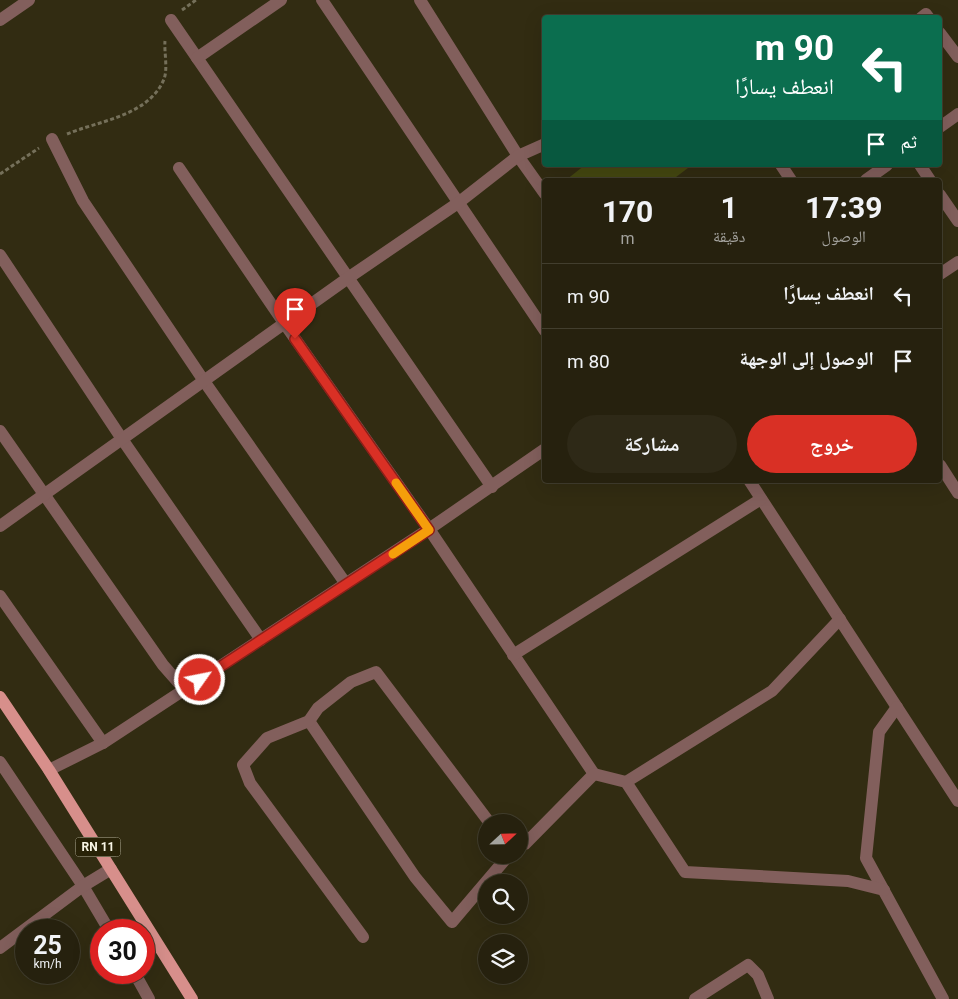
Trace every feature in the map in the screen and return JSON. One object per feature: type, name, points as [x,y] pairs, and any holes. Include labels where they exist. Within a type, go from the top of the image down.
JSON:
[{"type":"main road","name":"RN 11","points":[[0,697],[49,770],[192,999]]},
{"type":"street","points":[[0,20],[29,0]]},
{"type":"street","points":[[197,58],[281,0]]},
{"type":"street","points":[[322,0],[542,327]]},
{"type":"street","points":[[420,0],[518,156],[542,190]]},
{"type":"street","points":[[171,20],[492,486]]},
{"type":"street","points":[[942,36],[958,57]]},
{"type":"street","points":[[942,126],[958,114]]},
{"type":"street","points":[[52,139],[83,201],[204,381],[346,584]]},
{"type":"street","points":[[0,526],[348,278],[458,204],[518,156],[542,145]]},
{"type":"street","points":[[782,167],[790,178]]},
{"type":"street","points":[[869,178],[884,167]]},
{"type":"street","points":[[921,167],[929,178]]},
{"type":"street","points":[[179,168],[284,323],[429,530],[594,774],[626,782],[685,872],[848,881],[884,890]]},
{"type":"street","points":[[942,197],[958,221]]},
{"type":"street","points":[[0,255],[122,439],[261,640]]},
{"type":"street","points":[[942,273],[958,262]]},
{"type":"street","points":[[0,431],[43,496],[163,665],[185,690]]},
{"type":"street","points":[[49,770],[103,743],[185,690],[429,530],[542,451]]},
{"type":"street","points":[[942,468],[958,493]]},
{"type":"street","points":[[751,483],[958,801]]},
{"type":"street","points":[[513,655],[761,499]]},
{"type":"street","points":[[0,596],[103,743]]},
{"type":"street","points":[[626,782],[772,691],[840,619]]},
{"type":"street","points":[[364,937],[250,783],[243,765],[267,738],[309,721],[318,708],[351,682],[376,672],[483,814]]},
{"type":"street","points":[[897,707],[879,732],[866,858],[943,999]]},
{"type":"street","points":[[309,721],[415,877],[452,922],[501,864]]},
{"type":"street","points":[[0,762],[83,886],[102,919]]},
{"type":"street","points":[[528,841],[594,774]]},
{"type":"street","points":[[0,948],[83,886],[111,869]]},
{"type":"street","points":[[695,999],[748,965],[758,975],[768,999]]},
{"type":"street","points":[[141,984],[149,999]]},
{"type":"path","points":[[0,174],[52,139],[126,114],[140,106],[156,91],[165,78],[165,34],[171,20],[196,0]]},
{"type":"shaded area","points":[[582,167],[689,167],[675,178],[569,178]]},
{"type":"slow traffic","points":[[393,554],[429,530],[396,483]]},
{"type":"route","points":[[200,680],[429,530],[295,339]]}]
